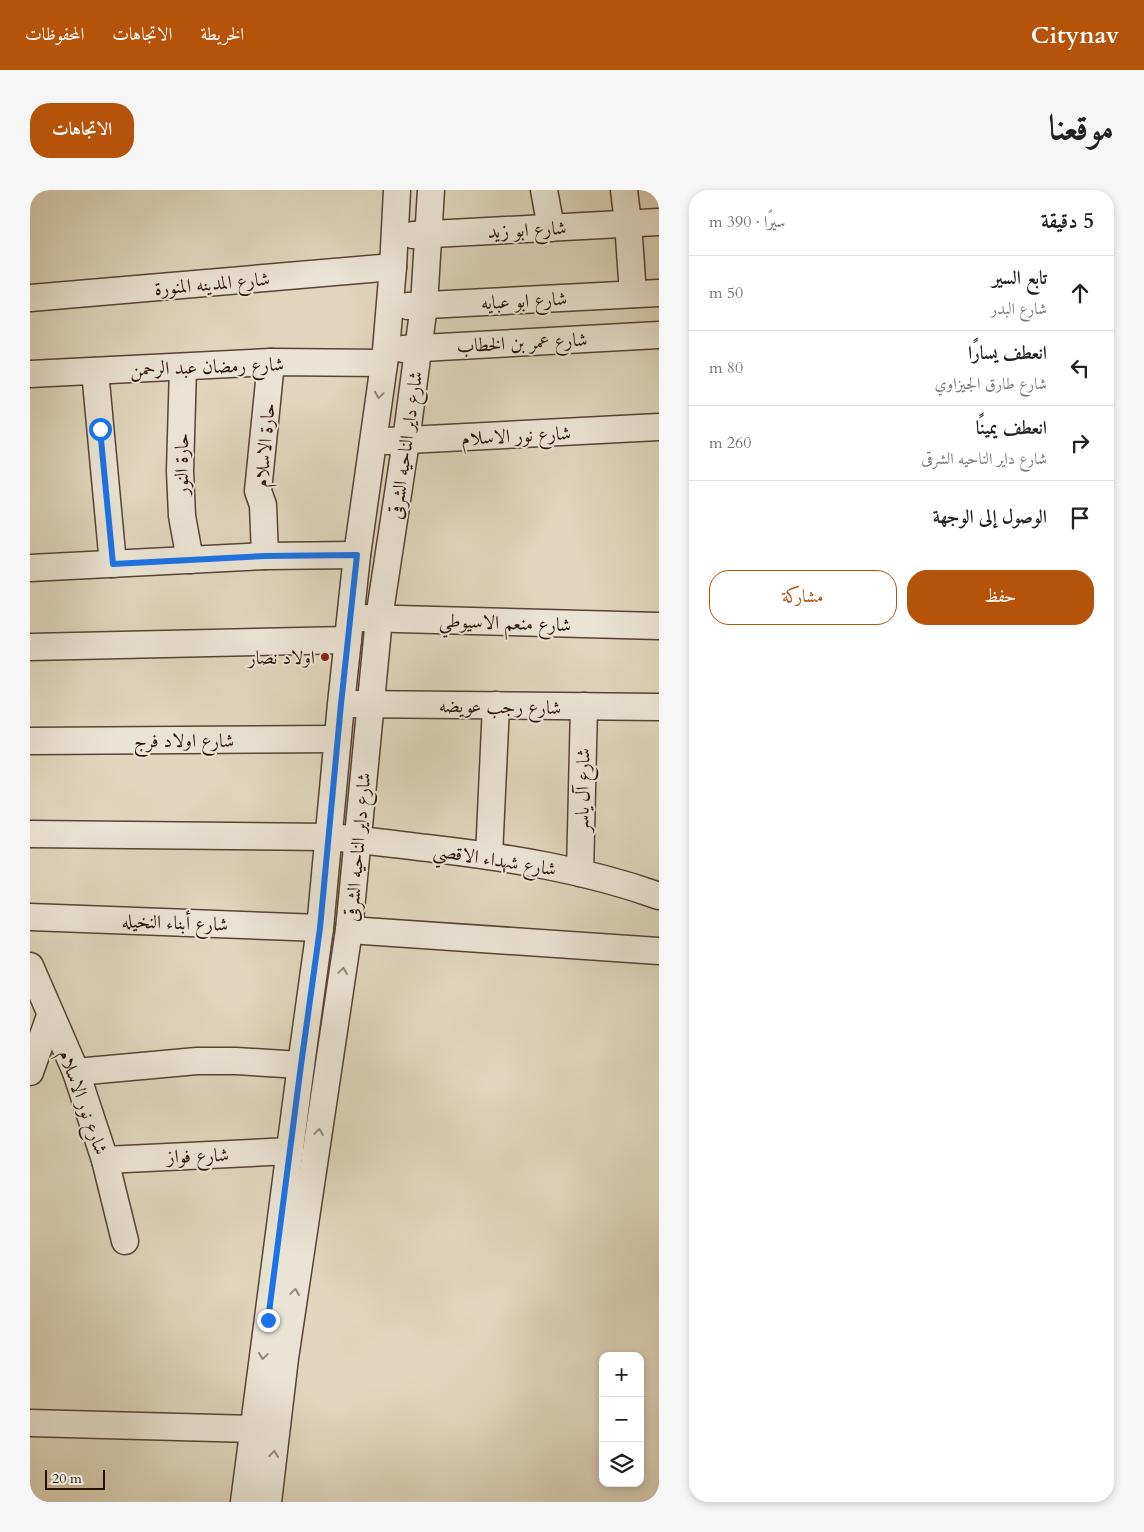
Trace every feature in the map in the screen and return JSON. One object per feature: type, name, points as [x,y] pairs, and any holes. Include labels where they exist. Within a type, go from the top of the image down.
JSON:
[{"type":"street","name":"شارع داير الناحيه الشرقى","points":[[244,1502],[320,928],[337,739],[357,555],[385,357],[393,267],[397,190]]},
{"type":"street","name":"شارع داير الناحيه الشرقى","points":[[268,1502],[285,1358],[349,930],[379,618],[406,441],[424,305],[431,190]]},
{"type":"street","points":[[544,190],[551,228]]},
{"type":"street","points":[[624,190],[633,294]]},
{"type":"street","name":"شارع ابو زيد","points":[[395,236],[659,222]]},
{"type":"street","name":"شارع المدينه المنورة","points":[[30,298],[393,267]]},
{"type":"street","name":"شارع ابو عبايه","points":[[390,308],[659,293]]},
{"type":"street","name":"شارع عمر بن الخطاب","points":[[385,357],[419,348],[659,335]]},
{"type":"street","name":"شارع رمضان عبد الرحمن","points":[[30,374],[385,357]]},
{"type":"street","name":"حارة الاسلام","points":[[265,556],[263,505],[258,491],[271,362]]},
{"type":"street","name":"حارة النور","points":[[183,367],[180,471],[182,516],[190,560]]},
{"type":"street","points":[[95,371],[113,564]]},
{"type":"street","name":"شارع نور الاسلام","points":[[373,442],[659,427]]},
{"type":"street","points":[[30,568],[265,556],[357,555]]},
{"type":"street","name":"شارع منعم الاسيوطي","points":[[30,647],[349,629],[379,618],[659,626]]},
{"type":"street","name":"شارع رجب عويضه","points":[[341,704],[659,707]]},
{"type":"street","points":[[489,856],[496,706]]},
{"type":"street","name":"شارع آل ياسر","points":[[580,873],[584,706]]},
{"type":"street","name":"شارع اولاد فرج","points":[[30,741],[337,739]]},
{"type":"street","name":"شارع شهداء الاقصي","points":[[30,834],[329,837],[489,856],[580,873],[624,884],[659,896]]},
{"type":"street","name":"شارع أبناء النخيله","points":[[30,917],[320,928]]},
{"type":"street","points":[[349,930],[659,951]]},
{"type":"street","name":"شارع نور الاسلام","points":[[30,966],[50,1016],[76,1072],[105,1160],[125,1241]]},
{"type":"street","points":[[30,1072],[50,1016]]},
{"type":"street","points":[[76,1072],[197,1061],[236,1060],[301,1065]]},
{"type":"street","name":"شارع فواز","points":[[105,1160],[290,1151]]},
{"type":"street","points":[[30,1423],[254,1428]]},
{"type":"place","name":"اولاد نصار","points":[[325,657]]},
{"type":"route","points":[[100,429],[113,564],[265,556],[357,555],[320,928],[268,1320]]}]
